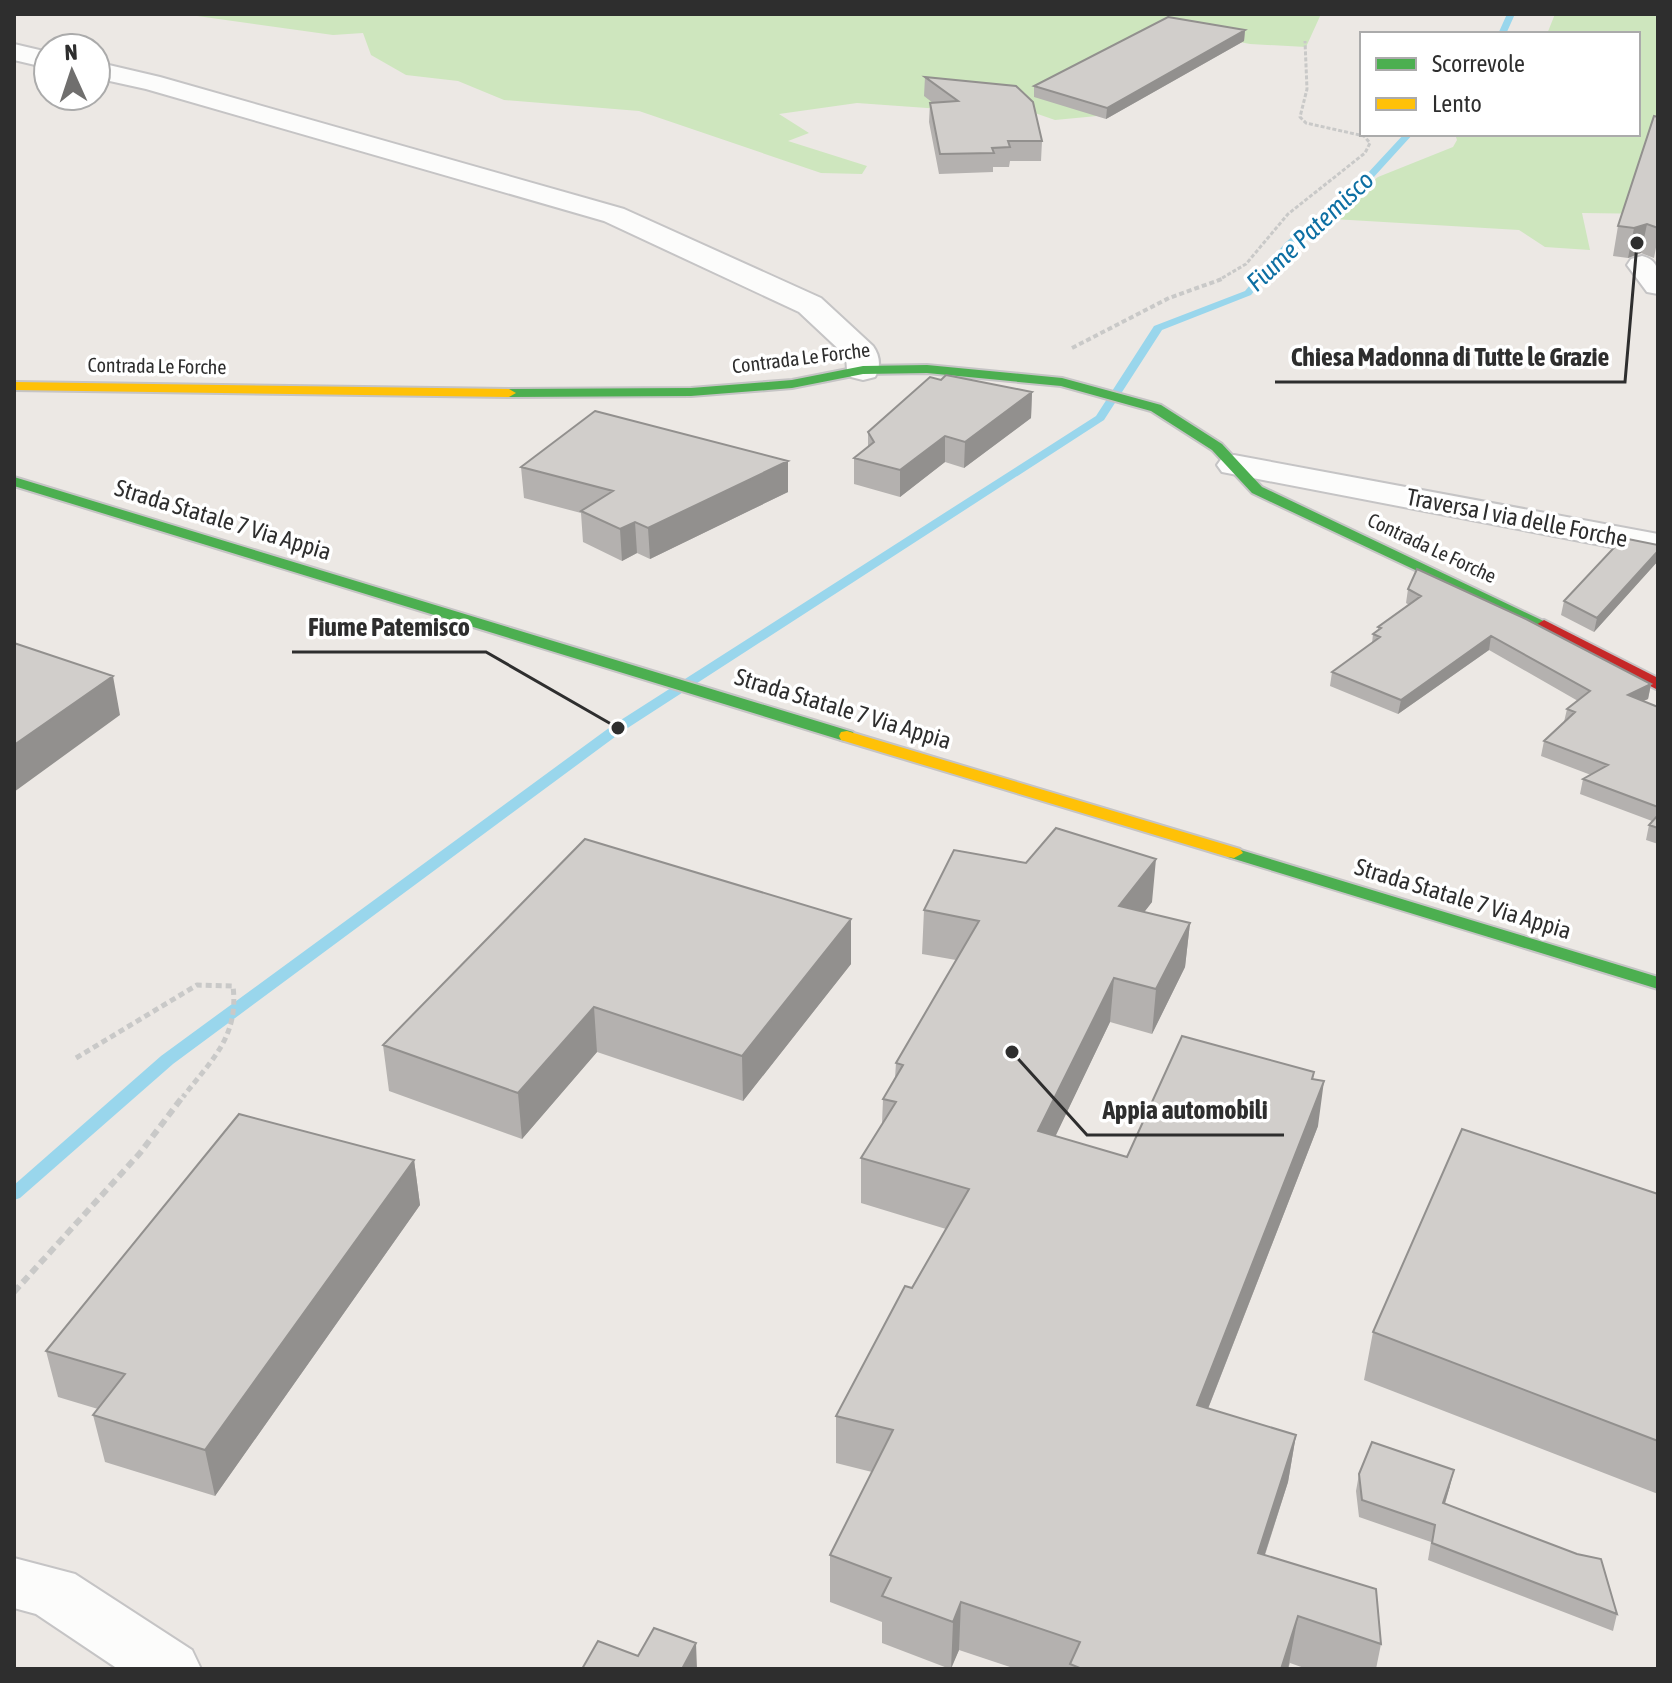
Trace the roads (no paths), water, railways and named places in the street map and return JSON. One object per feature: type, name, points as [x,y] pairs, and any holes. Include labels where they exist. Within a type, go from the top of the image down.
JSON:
[{"type":"street","points":[[112,73],[614,215],[810,305],[862,353],[863,370]]},
{"type":"street","name":"Contrada Le Forche","points":[[14,386],[423,393],[691,392],[792,384],[863,370],[927,369],[1062,382],[1156,408],[1217,447],[1257,490],[1539,622],[1658,685]]},
{"type":"street","name":"Traversa I via delle Forche","points":[[1234,465],[1658,545]]},
{"type":"street","name":"Strada Statale 7 Via Appia","points":[[14,481],[1658,983]]},
{"type":"street","points":[[14,1583],[53,1592],[169,1669]]},
{"type":"waterway","name":"Fiume Patemisco","points":[[1503,32],[1511,14]]},
{"type":"waterway","name":"Fiume Patemisco","points":[[14,1194],[167,1060],[618,728],[1100,418],[1158,328],[1248,293],[1289,244],[1369,177],[1407,136]]},
{"type":"place","name":"Chiesa Madonna di Tutte le Grazie","points":[[1637,243]]},
{"type":"place","name":"Fiume Patemisco","points":[[618,728]]},
{"type":"place","name":"Appia automobili","points":[[1012,1052]]}]
